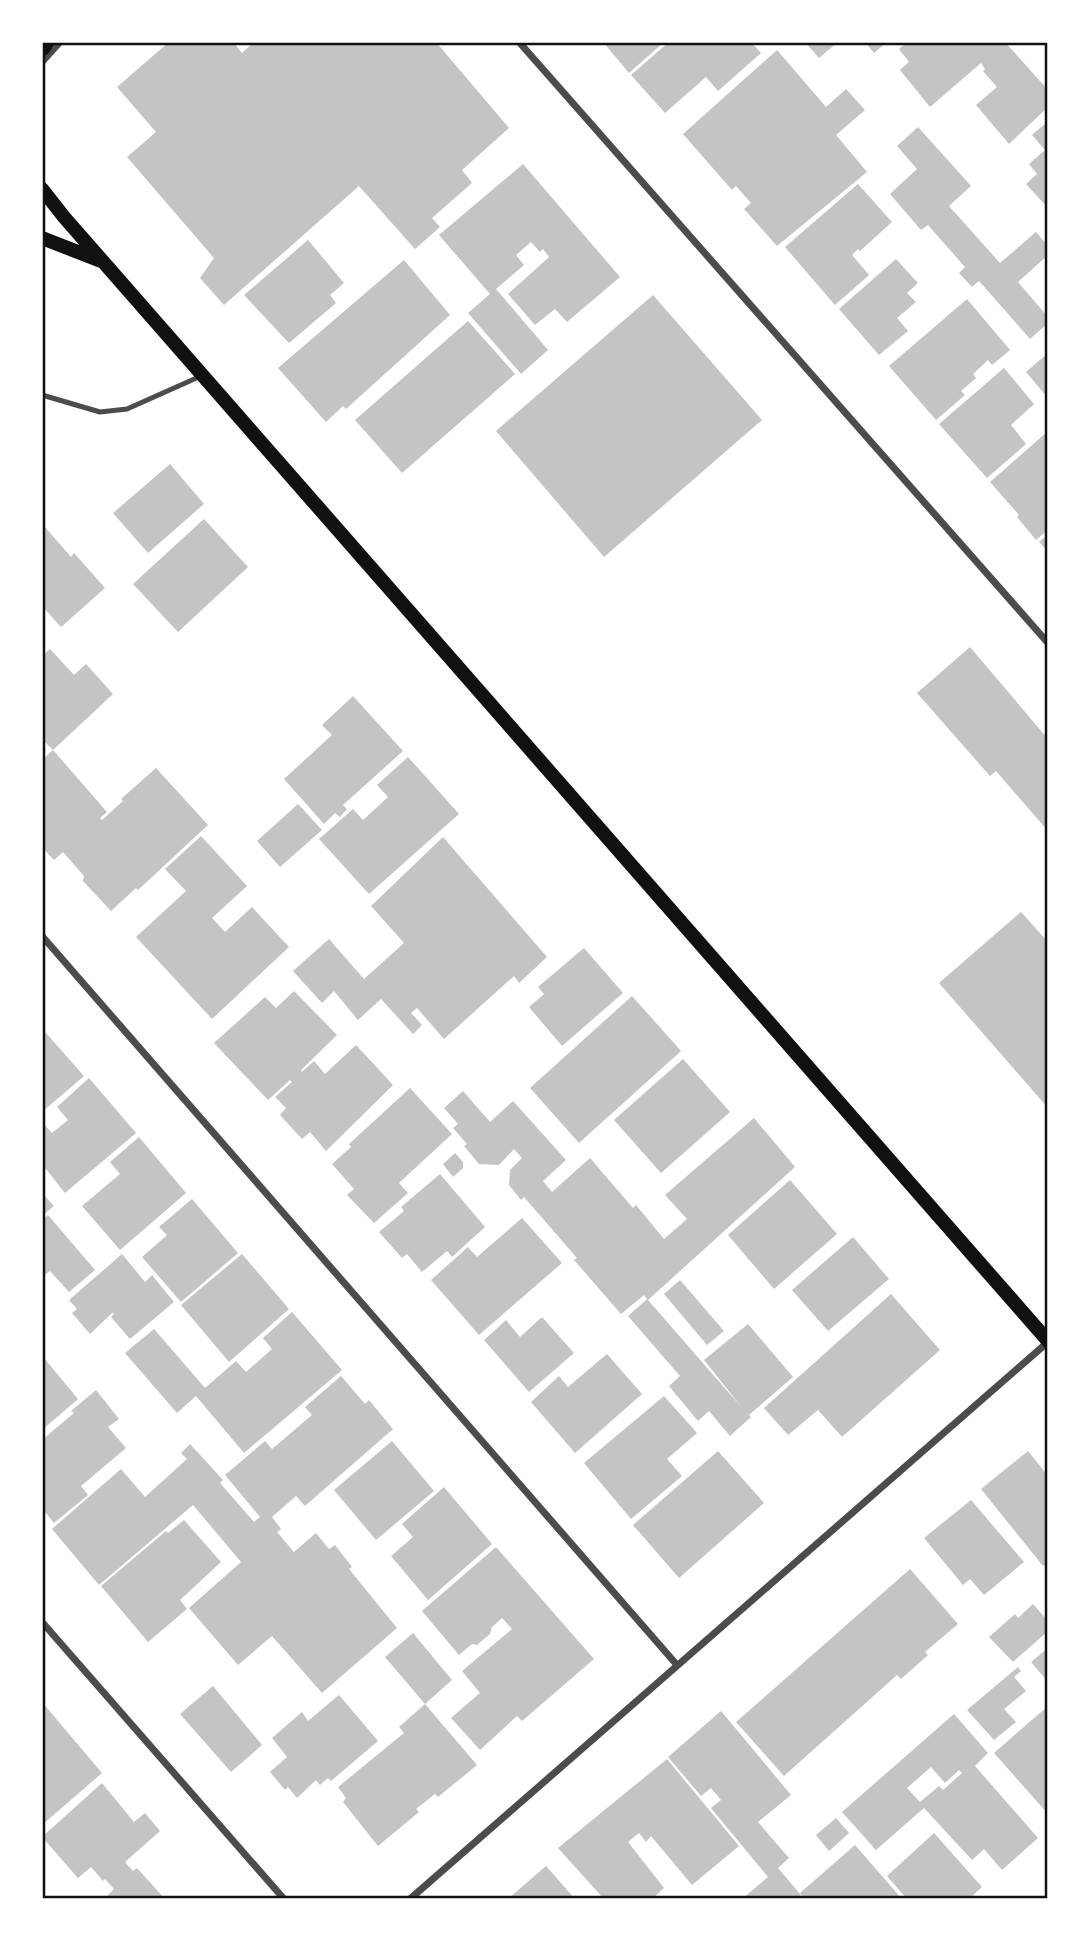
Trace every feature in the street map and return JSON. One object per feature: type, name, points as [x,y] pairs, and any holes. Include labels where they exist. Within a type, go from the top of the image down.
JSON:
[{"type":"main road","points":[[42,47],[45,42]]},
{"type":"main road","points":[[42,189],[1048,1342]]},
{"type":"main road","points":[[42,238],[105,263]]},
{"type":"street","points":[[42,62],[60,42]]},
{"type":"street","points":[[519,42],[1048,643]]},
{"type":"street","points":[[42,936],[677,1665]]},
{"type":"street","points":[[410,1899],[1048,1342]]},
{"type":"street","points":[[42,1622],[284,1899]]},
{"type":"lane","points":[[42,395],[100,412],[114,411],[127,409],[204,375]]},
{"type":"building","points":[[169,42],[233,42],[242,53],[254,42],[436,42],[509,128],[462,170],[472,183],[432,218],[440,227],[415,249],[359,186],[224,305],[200,278],[214,258],[127,157],[156,132],[117,87]]},
{"type":"building","points":[[603,42],[664,42],[629,73]]},
{"type":"building","points":[[669,42],[751,42],[761,53],[718,91],[706,77],[665,113],[631,75]]},
{"type":"building","points":[[805,42],[838,42],[819,58]]},
{"type":"building","points":[[865,42],[887,42],[874,53]]},
{"type":"building","points":[[907,42],[1005,42],[1048,90],[1048,107],[1009,144],[976,105],[997,87],[983,71],[985,69],[981,63],[930,107],[900,70],[909,62],[899,49]]},
{"type":"building","points":[[777,50],[826,107],[846,89],[865,110],[836,135],[867,172],[777,246],[744,209],[751,203],[736,186],[732,190],[683,134]]},
{"type":"building","points":[[1048,121],[1048,208],[1026,184],[1037,174],[1029,164],[1045,150],[1032,135]]},
{"type":"building","points":[[918,127],[971,186],[949,206],[1000,263],[1036,232],[1048,246],[1048,255],[1018,282],[1048,317],[1048,323],[1030,339],[979,281],[972,287],[959,273],[965,267],[928,225],[921,230],[890,194],[917,169],[897,146]]},
{"type":"building","points":[[523,164],[620,277],[567,322],[555,309],[535,325],[508,294],[549,257],[543,249],[540,252],[531,242],[516,255],[524,265],[496,289],[548,350],[521,374],[468,313],[490,294],[439,235]]},
{"type":"building","points":[[858,184],[892,222],[852,255],[869,275],[835,305],[785,247]]},
{"type":"building","points":[[308,240],[344,283],[330,295],[336,303],[289,343],[244,295]]},
{"type":"building","points":[[896,259],[918,283],[907,293],[916,302],[897,318],[908,331],[879,355],[839,309]]},
{"type":"building","points":[[404,260],[450,315],[346,409],[343,406],[326,422],[278,368]]},
{"type":"building","points":[[653,295],[762,420],[604,557],[496,431]]},
{"type":"building","points":[[967,299],[1010,350],[992,365],[988,360],[973,374],[976,378],[961,391],[965,395],[936,420],[889,366]]},
{"type":"building","points":[[468,321],[515,374],[402,473],[355,420]]},
{"type":"building","points":[[1048,353],[1048,398],[1026,372]]},
{"type":"building","points":[[1004,368],[1034,404],[1011,425],[1026,444],[987,478],[939,424]]},
{"type":"building","points":[[1048,431],[1048,530],[1036,540],[1017,517],[1019,515],[990,482]]},
{"type":"building","points":[[170,464],[204,504],[148,553],[113,513]]},
{"type":"building","points":[[204,519],[248,567],[178,632],[133,584]]},
{"type":"building","points":[[44,526],[71,557],[74,553],[105,588],[61,627],[42,606]]},
{"type":"building","points":[[1048,534],[1048,552],[1039,542]]},
{"type":"building","points":[[970,647],[1048,739],[1048,831],[996,771],[990,776],[917,693]]},
{"type":"building","points":[[50,649],[74,675],[86,664],[113,694],[53,750],[42,739],[42,656]]},
{"type":"building","points":[[353,696],[403,751],[343,805],[347,809],[340,817],[335,813],[324,824],[284,779],[332,735],[322,725]]},
{"type":"building","points":[[53,750],[107,812],[100,818],[102,820],[156,768],[208,825],[138,890],[136,888],[111,911],[83,881],[84,876],[63,852],[54,860],[42,847],[42,760]]},
{"type":"building","points":[[408,757],[459,814],[369,894],[319,839],[353,809],[363,820],[388,797],[377,785]]},
{"type":"building","points":[[298,804],[322,830],[280,867],[257,841]]},
{"type":"building","points":[[201,836],[247,886],[212,918],[225,932],[252,907],[289,947],[212,1019],[136,937],[186,891],[165,869]]},
{"type":"building","points":[[443,837],[547,957],[519,983],[514,976],[444,1039],[417,1008],[411,1013],[422,1025],[413,1034],[381,999],[358,1020],[334,991],[322,1003],[293,971],[329,939],[364,979],[404,943],[371,906]]},
{"type":"building","points":[[1021,912],[1048,942],[1048,1108],[939,983]]},
{"type":"building","points":[[584,948],[623,993],[562,1046],[529,1007],[544,994],[538,987]]},
{"type":"building","points":[[294,991],[337,1035],[301,1070],[302,1072],[314,1061],[325,1074],[356,1045],[393,1085],[326,1151],[310,1132],[302,1139],[280,1115],[286,1108],[275,1097],[292,1082],[290,1080],[268,1100],[214,1043],[265,997],[276,1008]]},
{"type":"building","points":[[632,996],[681,1051],[579,1143],[530,1088]]},
{"type":"building","points":[[46,1033],[84,1076],[42,1112],[42,1035]]},
{"type":"building","points":[[683,1059],[730,1112],[661,1173],[614,1120]]},
{"type":"building","points":[[89,1078],[136,1133],[65,1193],[42,1164],[42,1122],[52,1133],[68,1120],[57,1107]]},
{"type":"building","points":[[410,1088],[452,1134],[399,1183],[408,1193],[374,1223],[347,1195],[354,1189],[332,1164],[351,1147],[349,1144]]},
{"type":"building","points":[[463,1091],[490,1122],[513,1101],[566,1160],[543,1181],[552,1192],[590,1158],[633,1208],[636,1205],[664,1239],[687,1219],[665,1195],[754,1118],[795,1167],[648,1300],[743,1409],[704,1360],[748,1324],[793,1377],[749,1415],[751,1417],[730,1436],[709,1411],[698,1421],[669,1386],[680,1376],[628,1316],[647,1299],[644,1295],[621,1314],[574,1260],[577,1258],[524,1197],[521,1200],[509,1185],[510,1170],[522,1158],[514,1149],[499,1165],[479,1164],[464,1146],[467,1144],[453,1128],[458,1124],[444,1108]]},
{"type":"building","points":[[139,1137],[186,1193],[120,1250],[82,1206],[120,1174],[110,1162]]},
{"type":"building","points":[[455,1153],[463,1162],[463,1168],[453,1177],[443,1164]]},
{"type":"building","points":[[440,1174],[485,1227],[452,1257],[447,1251],[422,1272],[407,1254],[402,1258],[379,1232],[404,1211],[401,1207]]},
{"type":"building","points":[[790,1180],[837,1234],[774,1289],[728,1235]]},
{"type":"building","points":[[42,1193],[54,1206],[42,1216]]},
{"type":"building","points":[[192,1199],[238,1253],[181,1302],[142,1257],[167,1235],[159,1227]]},
{"type":"building","points":[[48,1215],[95,1270],[69,1292],[50,1271],[42,1277],[42,1220]]},
{"type":"building","points":[[522,1218],[562,1263],[479,1335],[431,1280],[468,1247],[477,1257]]},
{"type":"building","points":[[853,1237],[889,1279],[828,1331],[792,1290]]},
{"type":"building","points":[[122,1254],[145,1282],[152,1275],[174,1302],[130,1339],[111,1317],[114,1314],[112,1313],[90,1334],[72,1313],[77,1309],[69,1300]]},
{"type":"building","points":[[242,1254],[289,1309],[229,1362],[181,1305]]},
{"type":"building","points":[[680,1280],[724,1331],[707,1345],[664,1294]]},
{"type":"building","points":[[891,1294],[940,1350],[842,1437],[818,1410],[788,1435],[764,1408]]},
{"type":"building","points":[[292,1312],[342,1370],[244,1453],[196,1396],[177,1413],[125,1353],[154,1329],[205,1388],[236,1361],[246,1372],[272,1349],[263,1338]]},
{"type":"building","points":[[542,1317],[574,1353],[529,1392],[484,1340],[506,1320],[520,1337]]},
{"type":"building","points":[[607,1354],[642,1394],[575,1453],[531,1402],[559,1376],[568,1387]]},
{"type":"building","points":[[44,1358],[78,1399],[42,1430],[42,1360]]},
{"type":"building","points":[[341,1376],[365,1404],[369,1400],[393,1429],[305,1506],[296,1496],[272,1517],[281,1529],[277,1532],[294,1552],[316,1533],[329,1549],[335,1545],[352,1567],[349,1569],[397,1628],[322,1693],[272,1636],[238,1665],[189,1608],[241,1562],[193,1505],[99,1585],[52,1529],[121,1469],[145,1497],[187,1459],[181,1453],[190,1444],[223,1480],[220,1483],[254,1522],[260,1517],[225,1475],[265,1441],[272,1449],[312,1415],[305,1407]]},
{"type":"building","points":[[96,1390],[119,1419],[108,1427],[126,1448],[81,1486],[88,1495],[54,1523],[42,1508],[42,1440]]},
{"type":"building","points":[[664,1396],[697,1433],[667,1459],[682,1476],[631,1519],[584,1463]]},
{"type":"building","points":[[392,1441],[434,1491],[376,1540],[334,1490]]},
{"type":"building","points":[[718,1451],[764,1503],[679,1578],[633,1525]]},
{"type":"building","points":[[1028,1451],[1048,1476],[1048,1563],[1043,1566],[981,1489]]},
{"type":"building","points":[[444,1487],[492,1544],[428,1600],[391,1556],[413,1537],[402,1524]]},
{"type":"building","points":[[971,1500],[1024,1562],[984,1595],[970,1579],[963,1585],[924,1538]]},
{"type":"building","points":[[184,1520],[221,1562],[180,1600],[187,1609],[148,1642],[101,1586],[166,1531],[168,1533]]},
{"type":"building","points":[[496,1547],[594,1659],[522,1721],[517,1716],[480,1750],[451,1718],[480,1693],[462,1671],[512,1629],[502,1618],[492,1627],[490,1634],[459,1655],[422,1611]]},
{"type":"building","points":[[910,1569],[958,1624],[925,1652],[928,1655],[901,1679],[897,1675],[784,1776],[736,1722]]},
{"type":"building","points":[[1033,1604],[1048,1621],[1048,1631],[1013,1662],[989,1637],[1015,1614],[1018,1618]]},
{"type":"building","points":[[413,1633],[452,1680],[425,1704],[385,1657]]},
{"type":"building","points":[[1048,1648],[1048,1682],[1031,1662]]},
{"type":"building","points":[[1018,1667],[1021,1671],[1014,1677],[1026,1691],[1004,1709],[1016,1722],[994,1740],[967,1710]]},
{"type":"building","points":[[213,1686],[262,1745],[231,1772],[180,1714]]},
{"type":"building","points":[[339,1695],[378,1741],[331,1781],[328,1778],[320,1785],[316,1780],[297,1798],[288,1787],[285,1790],[270,1772],[287,1757],[272,1738],[302,1712],[308,1721]]},
{"type":"building","points":[[42,1702],[102,1773],[42,1825]]},
{"type":"building","points":[[425,1704],[477,1765],[438,1797],[435,1794],[416,1809],[419,1812],[378,1846],[343,1802],[346,1798],[338,1787],[404,1733],[399,1727]]},
{"type":"building","points":[[1048,1706],[1048,1814],[994,1753]]},
{"type":"building","points":[[721,1711],[791,1795],[758,1822],[789,1858],[778,1868],[801,1895],[797,1899],[742,1899],[768,1877],[711,1808],[721,1800],[711,1788],[701,1796],[668,1757]]},
{"type":"building","points":[[954,1714],[988,1753],[975,1766],[1038,1838],[1002,1870],[984,1849],[972,1860],[924,1808],[876,1850],[842,1812]],"holes":[[[931,1767],[945,1783],[959,1770],[962,1773],[943,1790],[939,1786],[920,1802],[907,1788]]]},
{"type":"building","points":[[667,1759],[739,1846],[692,1885],[651,1836],[646,1842],[639,1833],[628,1842],[664,1888],[652,1899],[604,1899],[558,1848]]},
{"type":"building","points":[[102,1783],[134,1822],[145,1813],[160,1831],[125,1862],[133,1871],[137,1868],[165,1899],[104,1899],[114,1889],[105,1879],[103,1881],[91,1867],[78,1878],[42,1837]]},
{"type":"building","points":[[836,1818],[849,1833],[829,1851],[816,1835]]},
{"type":"building","points":[[934,1833],[982,1887],[969,1899],[907,1899],[887,1876]]},
{"type":"building","points":[[855,1845],[902,1899],[805,1899],[800,1893]]},
{"type":"building","points":[[546,1866],[575,1899],[508,1899]]}]
